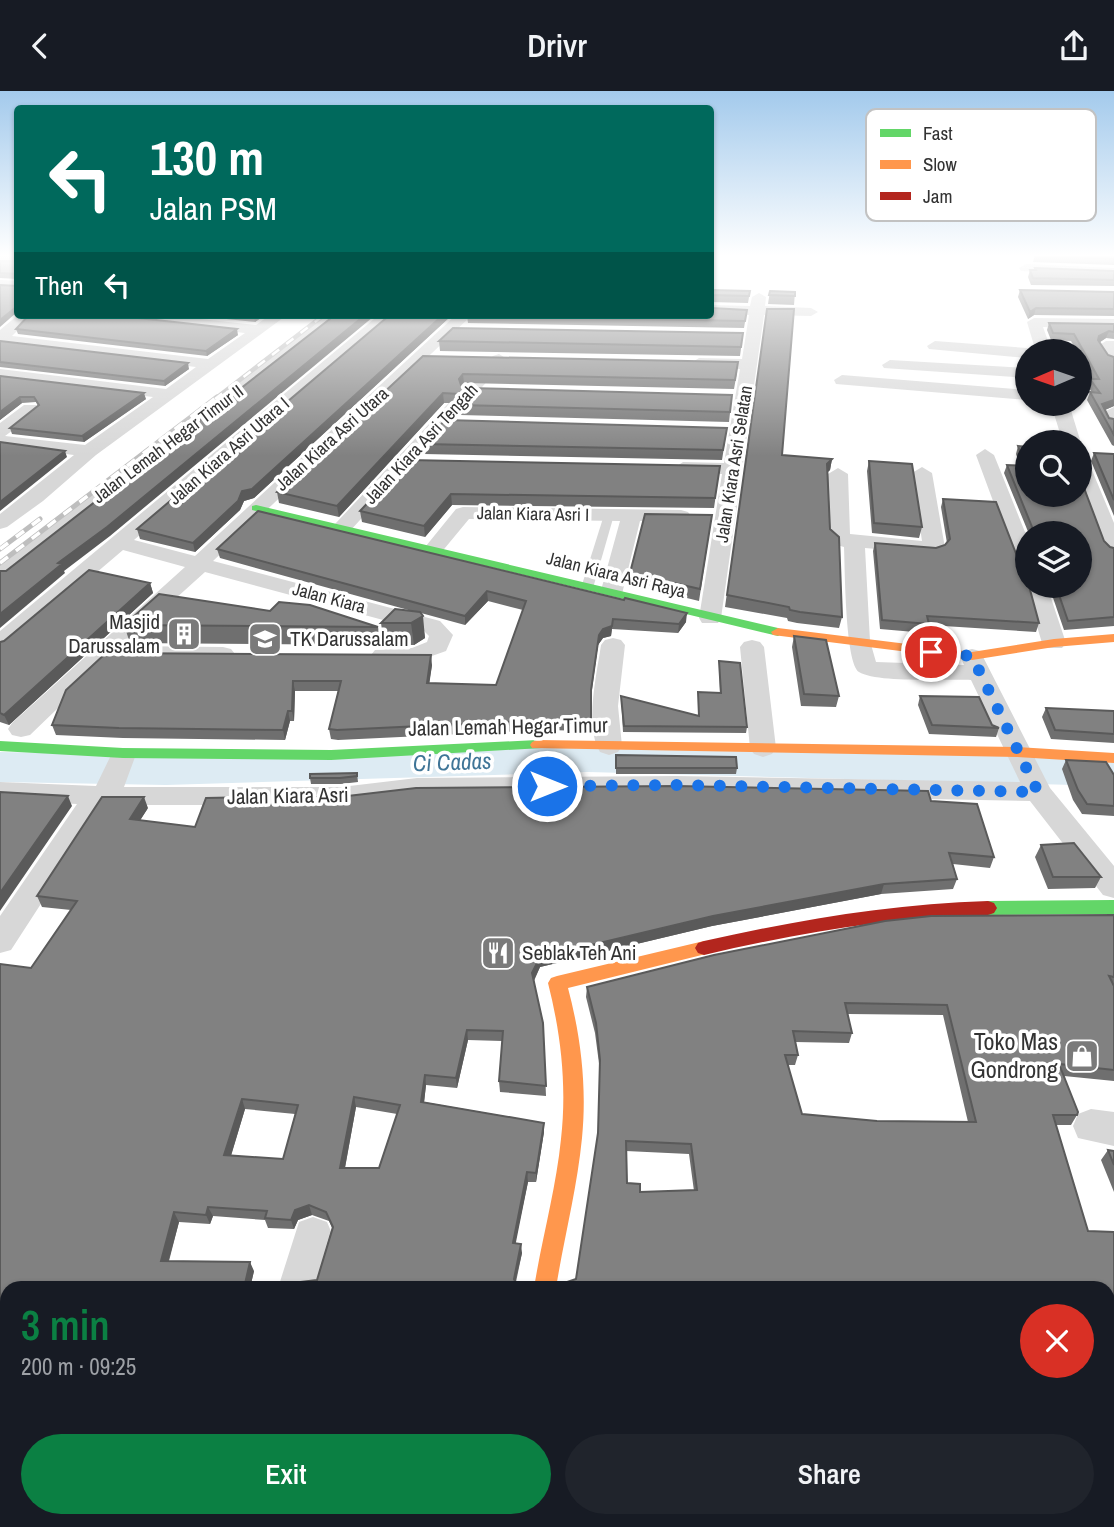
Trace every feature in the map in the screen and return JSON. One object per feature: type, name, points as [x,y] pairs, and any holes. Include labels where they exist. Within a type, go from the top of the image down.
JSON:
[{"type":"street","points":[[0,338],[19,322]]},
{"type":"street","points":[[188,322],[253,329]]},
{"type":"street","points":[[0,523],[36,497],[89,451],[212,364],[253,329],[266,322]]},
{"type":"street","name":"Jalan Lemah Hegar Timur II","points":[[0,573],[326,322]]},
{"type":"street","name":"Jalan Kiara Asri Utara I","points":[[0,643],[379,322]]},
{"type":"street","name":"Jalan Kiara Asri Utara","points":[[21,729],[459,322]]},
{"type":"street","name":"Jalan Kiara Asri Selatan","points":[[710,618],[733,469],[732,431],[737,397],[749,364],[746,336],[751,322]]},
{"type":"street","points":[[1035,322],[1040,339]]},
{"type":"street","points":[[1062,322],[1114,324]]},
{"type":"street","points":[[450,330],[478,330]]},
{"type":"street","points":[[1038,333],[1114,336]]},
{"type":"street","points":[[0,338],[212,364]]},
{"type":"street","points":[[935,346],[1015,352]]},
{"type":"street","points":[[1114,346],[1106,346],[1114,359]]},
{"type":"street","points":[[421,358],[447,358]]},
{"type":"street","name":"Jalan Kiara Asri Tengah","points":[[342,528],[470,390],[506,359],[473,359]]},
{"type":"street","points":[[679,363],[749,364]]},
{"type":"street","points":[[874,364],[1015,372]]},
{"type":"street","points":[[0,374],[169,394]]},
{"type":"street","points":[[842,380],[1015,394]]},
{"type":"street","points":[[470,390],[498,391]]},
{"type":"street","points":[[0,432],[30,409],[9,406]]},
{"type":"street","points":[[1114,412],[1111,413],[1114,421]]},
{"type":"street","points":[[440,422],[467,423]]},
{"type":"street","points":[[0,441],[89,451]]},
{"type":"street","points":[[1092,453],[1099,453]]},
{"type":"street","points":[[985,455],[1015,532]]},
{"type":"street","points":[[403,462],[431,463]]},
{"type":"street","points":[[664,467],[733,469]]},
{"type":"street","points":[[838,474],[840,540],[934,548],[922,473]]},
{"type":"street","points":[[1092,494],[1114,549]]},
{"type":"street","name":"Jalan Kiara Asri Raya","points":[[256,508],[710,618],[783,634],[861,642]]},
{"type":"street","name":"Jalan Kiara Asri I","points":[[433,550],[463,513],[726,517]]},
{"type":"street","points":[[611,594],[632,515]]},
{"type":"street","points":[[854,541],[861,642],[865,666],[874,670],[976,664],[1054,643],[1114,638]]},
{"type":"street","points":[[121,543],[201,564]]},
{"type":"street","name":"Jalan Kiara","points":[[201,564],[432,626],[441,635],[438,646],[415,655],[365,655]]},
{"type":"street","points":[[1039,598],[1054,643]]},
{"type":"street","points":[[610,746],[605,706],[613,645]]},
{"type":"street","points":[[752,647],[763,748]]},
{"type":"street","points":[[104,653],[241,654]]},
{"type":"street","points":[[976,664],[1027,771],[1111,879]]},
{"type":"street","name":"Jalan Lemah Hegar Timur","points":[[0,746],[122,755],[331,755],[545,745],[763,748],[1027,771],[1114,758]]},
{"type":"street","points":[[0,941],[105,792],[122,755]]},
{"type":"street","name":"Jalan Kiara Asri","points":[[0,791],[341,796],[417,787],[663,785],[1027,771]]},
{"type":"street","points":[[546,1281],[565,1184],[572,1128],[574,1052],[568,1016],[557,983],[712,946],[881,913],[927,908],[1114,907]]},
{"type":"street","points":[[300,1281],[313,1236]]},
{"type":"lane","name":"Jalan Kiara Asri I","points":[[587,588],[609,515]]},
{"type":"building","points":[[22,322],[174,322],[237,329],[206,351],[16,329]]},
{"type":"building","points":[[326,322],[356,322],[107,527],[58,563],[62,564],[0,614],[0,571],[6,571]]},
{"type":"building","points":[[381,322],[435,322],[252,489],[242,491],[238,501],[193,543],[137,529]]},
{"type":"building","points":[[765,322],[793,322],[782,455],[832,459],[827,464],[830,529],[839,537],[842,617],[800,612],[790,610],[789,607],[727,595]]},
{"type":"building","points":[[1049,323],[1114,324],[1114,332],[1109,331],[1099,336],[1098,340],[1108,355],[1114,357],[1114,400],[1102,404],[1109,418],[1114,419],[1114,435],[1092,396],[1092,392],[1100,393],[1092,382],[1092,379],[1099,379],[1092,366],[1092,339],[1077,339],[1074,334],[1053,333]]},
{"type":"building","points":[[453,328],[743,333],[741,347],[439,341]]},
{"type":"building","points":[[0,341],[188,363],[164,381],[0,362]]},
{"type":"building","points":[[423,356],[738,362],[735,380],[463,374],[459,379],[461,385],[469,388],[732,395],[730,412],[459,405],[463,399],[459,394],[443,393],[337,506],[277,492]]},
{"type":"building","points":[[0,376],[144,393],[82,436],[10,428],[39,405],[34,397],[20,397],[0,412]]},
{"type":"building","points":[[445,420],[727,428],[723,450],[423,444]]},
{"type":"building","points":[[0,442],[65,451],[0,502]]},
{"type":"building","points":[[1094,453],[1114,454],[1114,500]]},
{"type":"building","points":[[408,460],[720,466],[715,498],[451,494],[424,526],[360,511]]},
{"type":"building","points":[[869,461],[912,464],[922,527],[874,523]]},
{"type":"building","points":[[1007,465],[1015,465],[1015,485]]},
{"type":"building","points":[[943,499],[996,502],[1015,551],[1015,598],[1032,598],[1039,623],[927,616],[929,624],[882,620],[875,543],[936,548],[945,545],[950,539]]},
{"type":"building","points":[[1024,507],[1091,507],[1104,541],[1114,548],[1114,617],[1068,621],[1060,598],[1092,598],[1092,521],[1030,521]]},
{"type":"building","points":[[258,511],[687,613],[679,624],[613,619],[612,626],[603,629],[599,635],[591,690],[591,721],[546,720],[329,729],[341,681],[293,681],[292,711],[288,711],[283,730],[52,725],[66,690],[106,653],[431,655],[427,683],[496,685],[526,601],[487,591],[465,616],[217,549]]},
{"type":"building","points":[[645,514],[712,515],[700,589],[630,573]]},
{"type":"building","points":[[89,570],[150,583],[4,715],[0,713],[0,642]]},
{"type":"building","points":[[159,594],[270,611],[279,602],[310,605],[378,627],[124,625]]},
{"type":"building","points":[[395,609],[420,612],[423,616],[411,623],[381,623]]},
{"type":"building","points":[[794,636],[826,640],[839,696],[804,694]]},
{"type":"building","points":[[719,661],[740,663],[747,727],[624,726],[621,696],[699,716],[698,692],[721,693]]},
{"type":"building","points":[[920,696],[979,697],[992,725],[999,728],[932,725]]},
{"type":"building","points":[[1046,708],[1114,711],[1114,734],[1055,730]]},
{"type":"building","points":[[616,755],[736,757],[737,768],[616,768]]},
{"type":"building","points":[[1066,760],[1106,762],[1114,775],[1114,806],[1087,804]]},
{"type":"building","points":[[357,773],[357,776],[340,778],[310,778],[310,774]]},
{"type":"building","points":[[677,786],[928,791],[931,801],[977,804],[994,857],[949,853],[957,879],[884,884],[713,916],[540,957],[532,973],[543,1023],[546,1086],[499,1081],[503,1031],[467,1030],[456,1078],[425,1075],[421,1102],[544,1123],[536,1173],[527,1172],[513,1243],[521,1244],[515,1281],[309,1281],[317,1280],[333,1227],[326,1212],[309,1205],[295,1210],[291,1220],[265,1218],[267,1211],[208,1207],[206,1215],[174,1212],[161,1261],[250,1262],[246,1281],[0,1281],[0,964],[31,968],[77,901],[37,896],[102,797],[144,797],[130,819],[195,827],[206,798],[258,797],[259,806],[305,801],[305,797],[339,797],[416,788]],"holes":[[[354,1097],[400,1105],[379,1168],[340,1168]],[[242,1099],[298,1105],[283,1159],[224,1155]]]},
{"type":"building","points":[[0,792],[68,796],[0,893]]},
{"type":"building","points":[[1074,843],[1101,877],[1053,877],[1041,845]]},
{"type":"building","points":[[1114,915],[1114,977],[1109,976],[1114,986],[1114,1070],[1059,1064],[1078,1112],[1077,1115],[1053,1115],[1088,1231],[1114,1232],[1114,1281],[570,1281],[576,1279],[598,1133],[600,1060],[596,1023],[587,987],[714,955],[885,921],[931,916]],"holes":[[[845,1003],[947,1005],[976,1122],[877,1121],[802,1114],[785,1055],[798,1055],[793,1031],[852,1033]],[[626,1141],[691,1144],[697,1190],[640,1192],[640,1184],[627,1183]]]},
{"type":"building","points":[[1108,1150],[1114,1151],[1114,1165]]},
{"type":"waterway","name":"Ci Cadas","points":[[0,767],[166,770],[588,758],[1114,771]]},
{"type":"railway","points":[[215,399],[315,322]]},
{"type":"railway","points":[[0,563],[217,397]]},
{"type":"railway","points":[[0,549],[40,519]]},
{"type":"traffic: fast","points":[[256,508],[778,632]]},
{"type":"traffic: fast","points":[[0,746],[123,753],[331,755],[537,745]]},
{"type":"traffic: fast","points":[[988,908],[1114,907]]},
{"type":"traffic: slow","points":[[778,632],[972,656],[1054,643],[1114,638]]},
{"type":"traffic: slow","points":[[537,745],[1017,752],[1114,758]]},
{"type":"traffic: slow","points":[[546,1281],[572,1138],[574,1093],[571,1049],[557,983],[704,948]]},
{"type":"traffic: jam","points":[[704,948],[845,920],[916,911],[988,908]]},
{"type":"place","name":"Masjid Darussalam","points":[[184,634]]},
{"type":"place","name":"TK Darussalam","points":[[265,639]]},
{"type":"place","name":"Seblak Teh Ani","points":[[498,953]]},
{"type":"place","name":"Toko Mas Gondrong","points":[[1082,1056]]},
{"type":"route","points":[[547,786],[859,787],[1038,792],[972,656],[931,652]]}]
